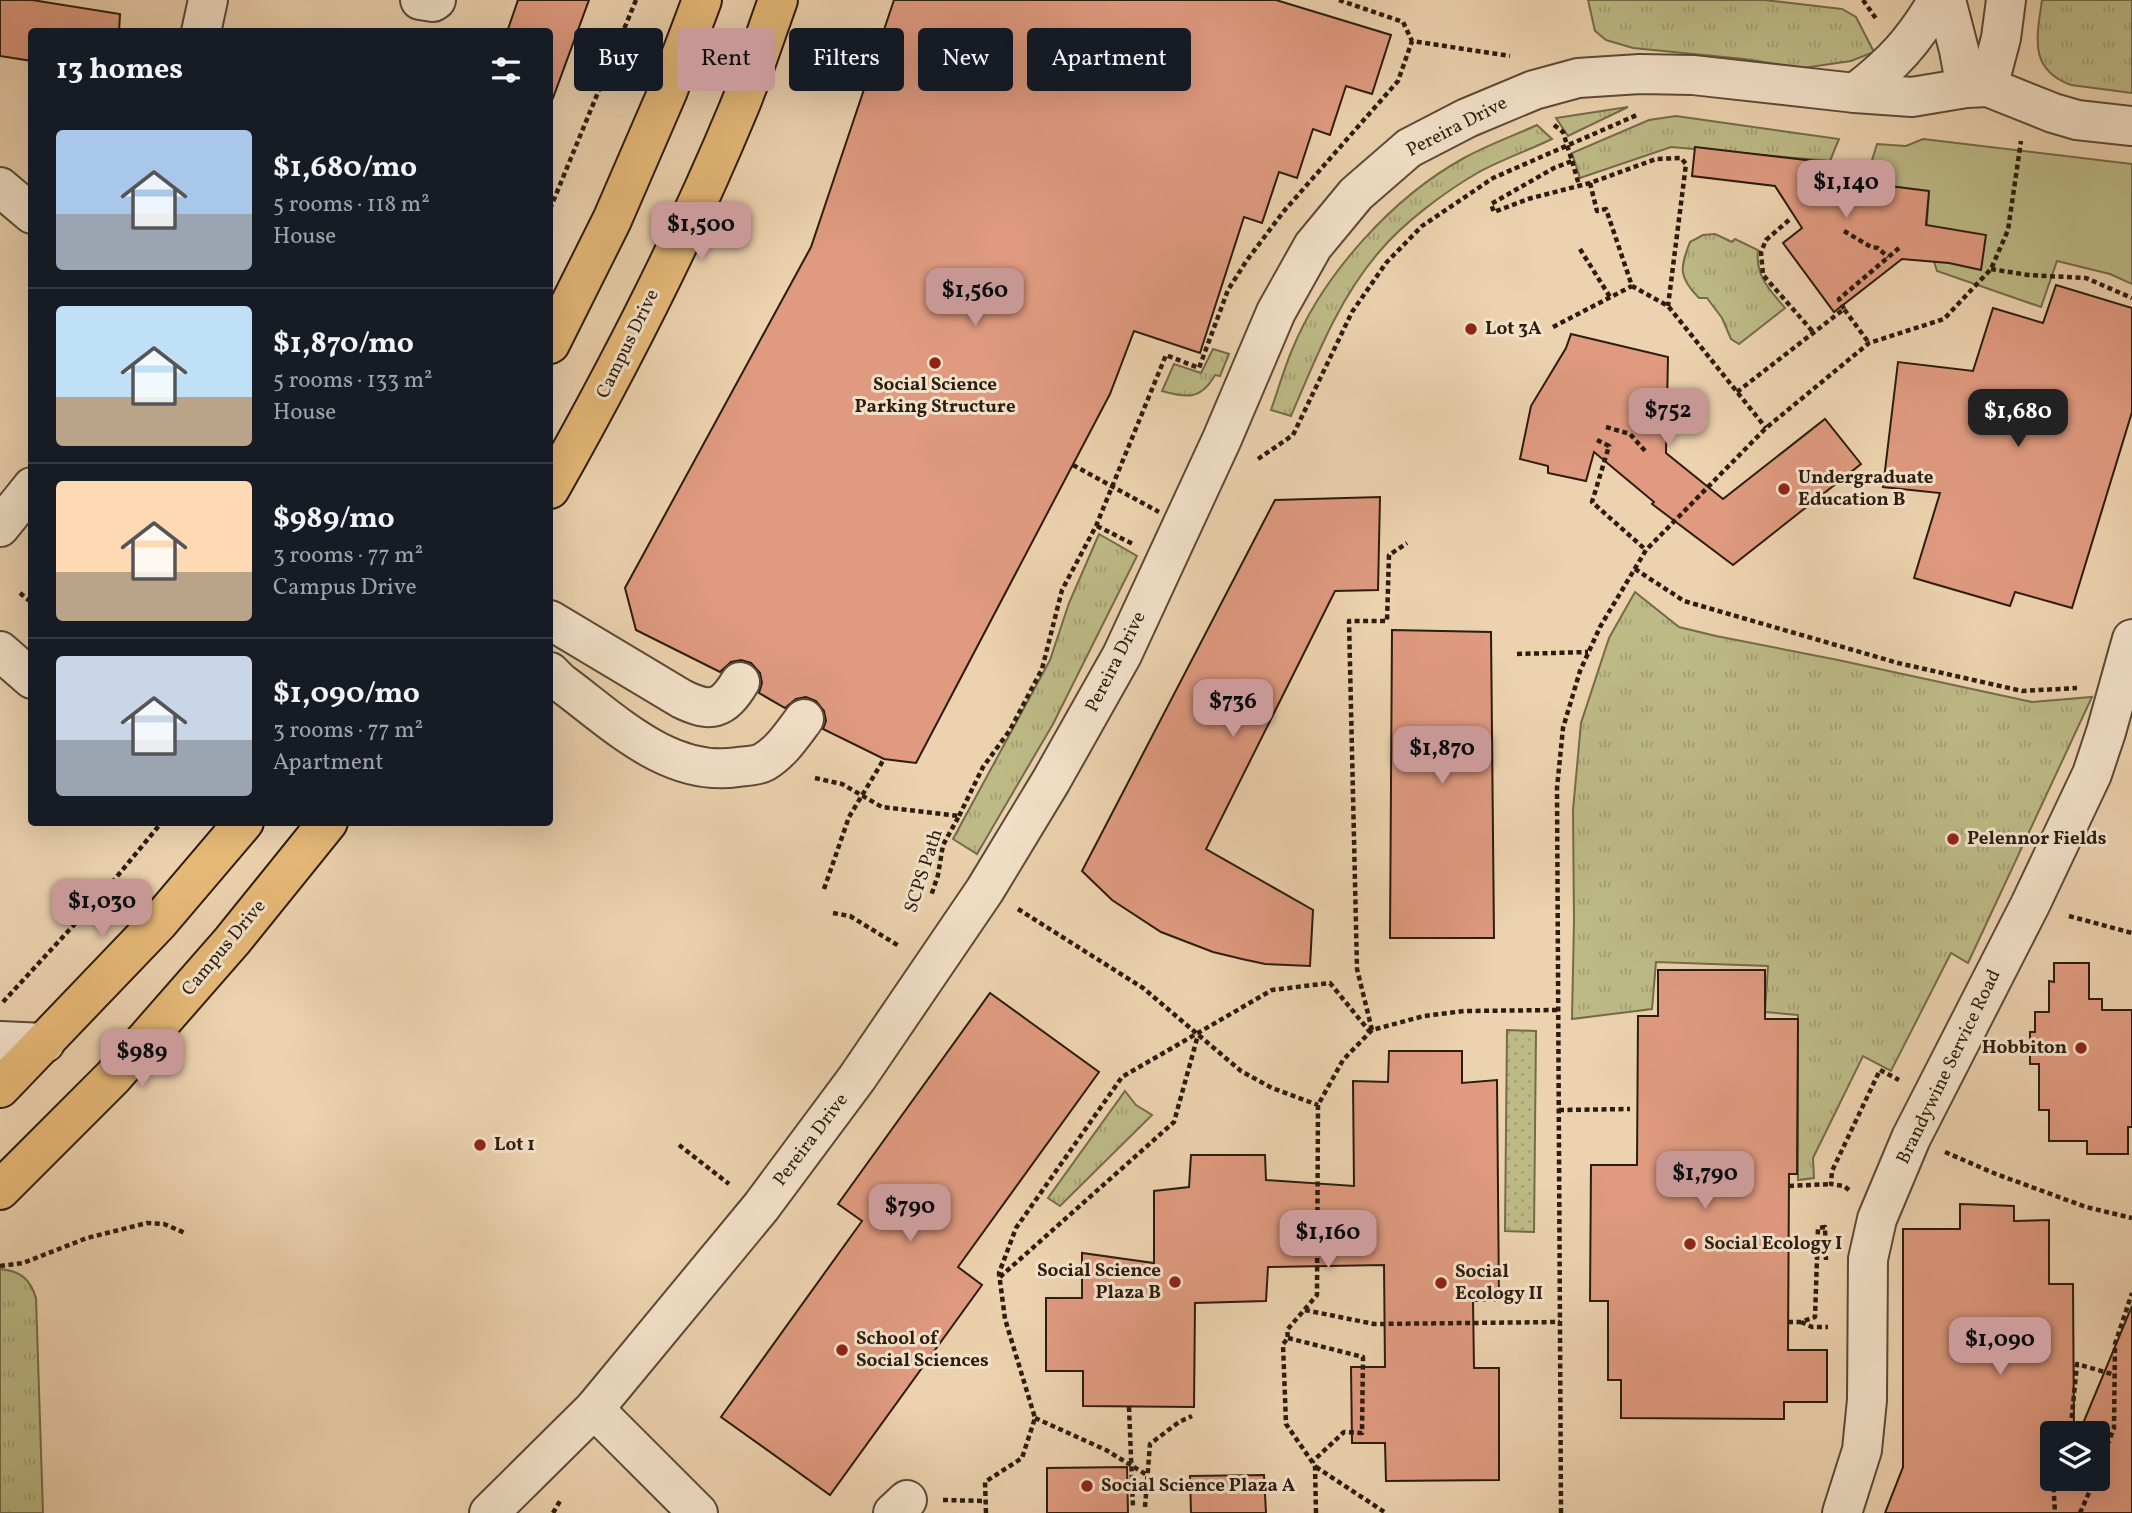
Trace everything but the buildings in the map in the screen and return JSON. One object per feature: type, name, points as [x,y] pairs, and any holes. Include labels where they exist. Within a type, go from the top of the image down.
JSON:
[{"type":"main road","points":[[553,338],[612,220],[667,93],[702,0]]},
{"type":"main road","name":"Campus Drive","points":[[553,484],[605,391],[680,236],[739,109],[778,0]]},
{"type":"main road","points":[[0,1088],[159,922],[241,826]]},
{"type":"main road","name":"Campus Drive","points":[[0,1190],[113,1077],[232,941],[325,826]]},
{"type":"street","points":[[202,28],[208,0]]},
{"type":"street","points":[[420,0],[436,0]]},
{"type":"street","points":[[1855,93],[1888,68],[1919,32],[1938,0]]},
{"type":"street","points":[[1946,0],[1959,50],[1977,88],[2077,120],[2132,126]]},
{"type":"street","points":[[1977,88],[2001,38],[2006,0]]},
{"type":"street","name":"Pereira Drive","points":[[489,1513],[594,1409],[761,1208],[857,1077],[985,890],[1051,781],[1122,655],[1276,312],[1312,246],[1356,194],[1409,148],[1467,118],[1534,90],[1578,78],[1693,75],[1912,97],[1977,88]]},
{"type":"street","points":[[0,187],[28,211]]},
{"type":"street","points":[[0,527],[28,492]]},
{"type":"street","points":[[553,622],[702,709],[720,705],[730,697],[740,682]]},
{"type":"street","name":"Brandywine Service Road","points":[[1842,1513],[1862,1450],[1867,1400],[1868,1259],[1877,1219],[1911,1138],[2092,774],[2132,639]]},
{"type":"street","points":[[0,651],[28,676]]},
{"type":"street","points":[[553,675],[656,752],[690,765],[726,769],[762,763],[786,744],[804,719]]},
{"type":"street","points":[[0,1041],[45,1043]]},
{"type":"street","points":[[594,1409],[698,1513]]},
{"type":"path","points":[[553,202],[636,0]]},
{"type":"path","points":[[959,816],[983,767],[1010,730],[1042,669],[1062,590],[1096,526],[1166,355],[1199,368],[1228,290],[1247,260],[1284,211],[1398,81],[1412,41],[1403,22],[1339,0]]},
{"type":"path","points":[[1412,41],[1519,58]]},
{"type":"path","points":[[1552,124],[1563,132],[1579,186]]},
{"type":"path","points":[[1561,1513],[1557,788],[1563,728],[1580,671],[1600,627],[1646,550],[1766,428],[1869,343],[1944,319],[1991,269],[2008,230],[2021,140]]},
{"type":"path","points":[[1572,161],[1491,204],[1494,212],[1590,183],[1656,159],[1681,158],[1686,164],[1668,306]]},
{"type":"path","points":[[1590,183],[1597,211],[1606,209],[1632,286],[1668,306],[1766,428]]},
{"type":"path","points":[[1788,220],[1766,240],[1761,253],[1763,275],[1814,333]]},
{"type":"path","points":[[1844,231],[1871,247],[1878,248],[1888,257]]},
{"type":"path","points":[[1869,343],[1839,299],[1899,248]]},
{"type":"path","points":[[1580,249],[1610,297]]},
{"type":"path","points":[[1991,269],[2028,275],[2086,278],[2132,298]]},
{"type":"path","points":[[1553,327],[1632,286]]},
{"type":"path","points":[[1737,392],[1844,309]]},
{"type":"path","points":[[1606,427],[1630,434],[1646,452]]},
{"type":"path","points":[[1597,440],[1609,446],[1592,502],[1646,550]]},
{"type":"path","points":[[1073,465],[1159,512]]},
{"type":"path","points":[[1096,526],[1128,541]]},
{"type":"path","points":[[1371,1031],[1357,969],[1349,621],[1387,621],[1389,555],[1407,542]]},
{"type":"path","points":[[1634,569],[1684,601],[1898,663],[2022,691],[2119,685]]},
{"type":"path","points":[[20,593],[28,600]]},
{"type":"path","points":[[1517,654],[1588,652]]},
{"type":"path","points":[[824,889],[849,817],[884,759]]},
{"type":"path","name":"SCPS Path","points":[[815,778],[842,784],[882,807],[959,816],[943,845],[939,874],[927,907]]},
{"type":"path","points":[[0,1004],[105,891],[159,826]]},
{"type":"path","points":[[1010,904],[1143,988],[1241,1071],[1272,1088],[1318,1105]]},
{"type":"path","points":[[2029,905],[2132,933]]},
{"type":"path","points":[[833,913],[850,916],[933,967]]},
{"type":"path","points":[[986,1513],[985,1482],[1021,1458],[1035,1418],[1005,1319],[999,1273],[1016,1228],[1122,1077],[1272,990],[1330,983],[1371,1031]]},
{"type":"path","points":[[1386,1513],[1314,1464],[1286,1424],[1283,1344],[1288,1338],[1287,1330],[1317,1295],[1318,1105],[1343,1060],[1371,1031],[1424,1016],[1464,1011],[1559,1010]]},
{"type":"path","points":[[1000,1277],[1174,1122],[1198,1034]]},
{"type":"path","points":[[1559,1110],[1630,1109]]},
{"type":"path","points":[[1911,1138],[2009,1179],[2086,1207],[2132,1218]]},
{"type":"path","points":[[679,1145],[761,1208]]},
{"type":"path","points":[[1789,1186],[1831,1184]]},
{"type":"path","points":[[0,1266],[23,1263],[88,1238],[147,1223],[164,1224],[186,1233]]},
{"type":"path","points":[[1788,1322],[1815,1318],[1818,1228],[1825,1227],[1826,1265]]},
{"type":"path","points":[[2110,1438],[2114,1428],[2115,1344],[2132,1293]]},
{"type":"path","points":[[1305,1310],[1374,1324],[1560,1322]]},
{"type":"path","points":[[1801,1322],[1812,1327]]},
{"type":"path","points":[[1288,1338],[1363,1357],[1362,1433],[1344,1433],[1314,1464],[1316,1513]]},
{"type":"path","points":[[2071,1421],[2077,1364],[2115,1376]]},
{"type":"path","points":[[1129,1406],[1133,1507]]},
{"type":"path","points":[[1145,1507],[1150,1444],[1179,1422],[1192,1416]]},
{"type":"path","points":[[1035,1418],[1106,1450],[1147,1475]]},
{"type":"path","points":[[2054,1491],[2055,1513]]},
{"type":"path","points":[[2080,1513],[2090,1491]]},
{"type":"green space","points":[[1588,0],[1764,0],[1842,9],[1856,17],[1874,52],[1851,61],[1803,68],[1633,48],[1606,40],[1595,31]]},
{"type":"green space","points":[[2042,0],[2132,0],[2132,93],[2071,85],[2048,70],[2038,50]]},
{"type":"green space","points":[[1628,107],[1568,136],[1556,118]]},
{"type":"green space","points":[[1676,116],[1839,139],[1830,161],[1671,147],[1580,178],[1572,153],[1649,120]]},
{"type":"green space","points":[[1537,125],[1552,139],[1496,163],[1466,180],[1426,208],[1389,241],[1365,270],[1340,309],[1291,416],[1271,410],[1289,357],[1305,322],[1341,266],[1363,240],[1437,174],[1473,153]]},
{"type":"green space","points":[[1923,139],[2132,164],[2132,284],[2110,274],[2057,261],[2041,307],[1937,271],[1926,237],[1929,191],[1865,183],[1877,144],[1906,146]]},
{"type":"green space","points":[[1715,234],[1732,242],[1735,239],[1758,250],[1761,275],[1785,308],[1739,344],[1731,339],[1722,318],[1707,298],[1699,298],[1684,278],[1684,259],[1690,242],[1703,235]]},
{"type":"green space","points":[[1213,349],[1229,354],[1220,376],[1215,375],[1204,389],[1193,395],[1162,391],[1174,364],[1201,373]]},
{"type":"green space","points":[[1099,534],[1137,556],[1053,724],[977,854],[953,839],[1050,660],[1069,603]]},
{"type":"green space","points":[[1635,592],[1679,627],[1716,636],[2032,702],[2092,697],[1968,963],[1951,953],[1891,1071],[1863,1056],[1813,1158],[1814,1178],[1798,1180],[1798,1015],[1765,1012],[1768,966],[1656,962],[1652,1009],[1572,1019],[1573,810],[1581,723],[1609,638]]},
{"type":"green space","points":[[1507,1030],[1536,1031],[1534,1232],[1505,1231]]},
{"type":"green space","points":[[1125,1091],[1136,1105],[1152,1115],[1060,1206],[1048,1198]]},
{"type":"green space","points":[[0,1269],[24,1277],[36,1298],[43,1513],[0,1513]]},
{"type":"place","name":"Lot 3A","points":[[1471,329]]},
{"type":"place","name":"Social Science Parking Structure","points":[[935,363]]},
{"type":"place","name":"Undergraduate Education B","points":[[1784,489]]},
{"type":"place","name":"Pelennor Fields","points":[[1953,839]]},
{"type":"place","name":"Hobbiton","points":[[2081,1048]]},
{"type":"place","name":"Lot 1","points":[[480,1145]]},
{"type":"place","name":"Social Ecology I","points":[[1690,1244]]},
{"type":"place","name":"Social Science Plaza B","points":[[1175,1282]]},
{"type":"place","name":"Social Ecology II","points":[[1441,1283]]},
{"type":"place","name":"School of Social Sciences","points":[[842,1350]]},
{"type":"place","name":"Social Science Plaza A","points":[[1087,1486]]}]
